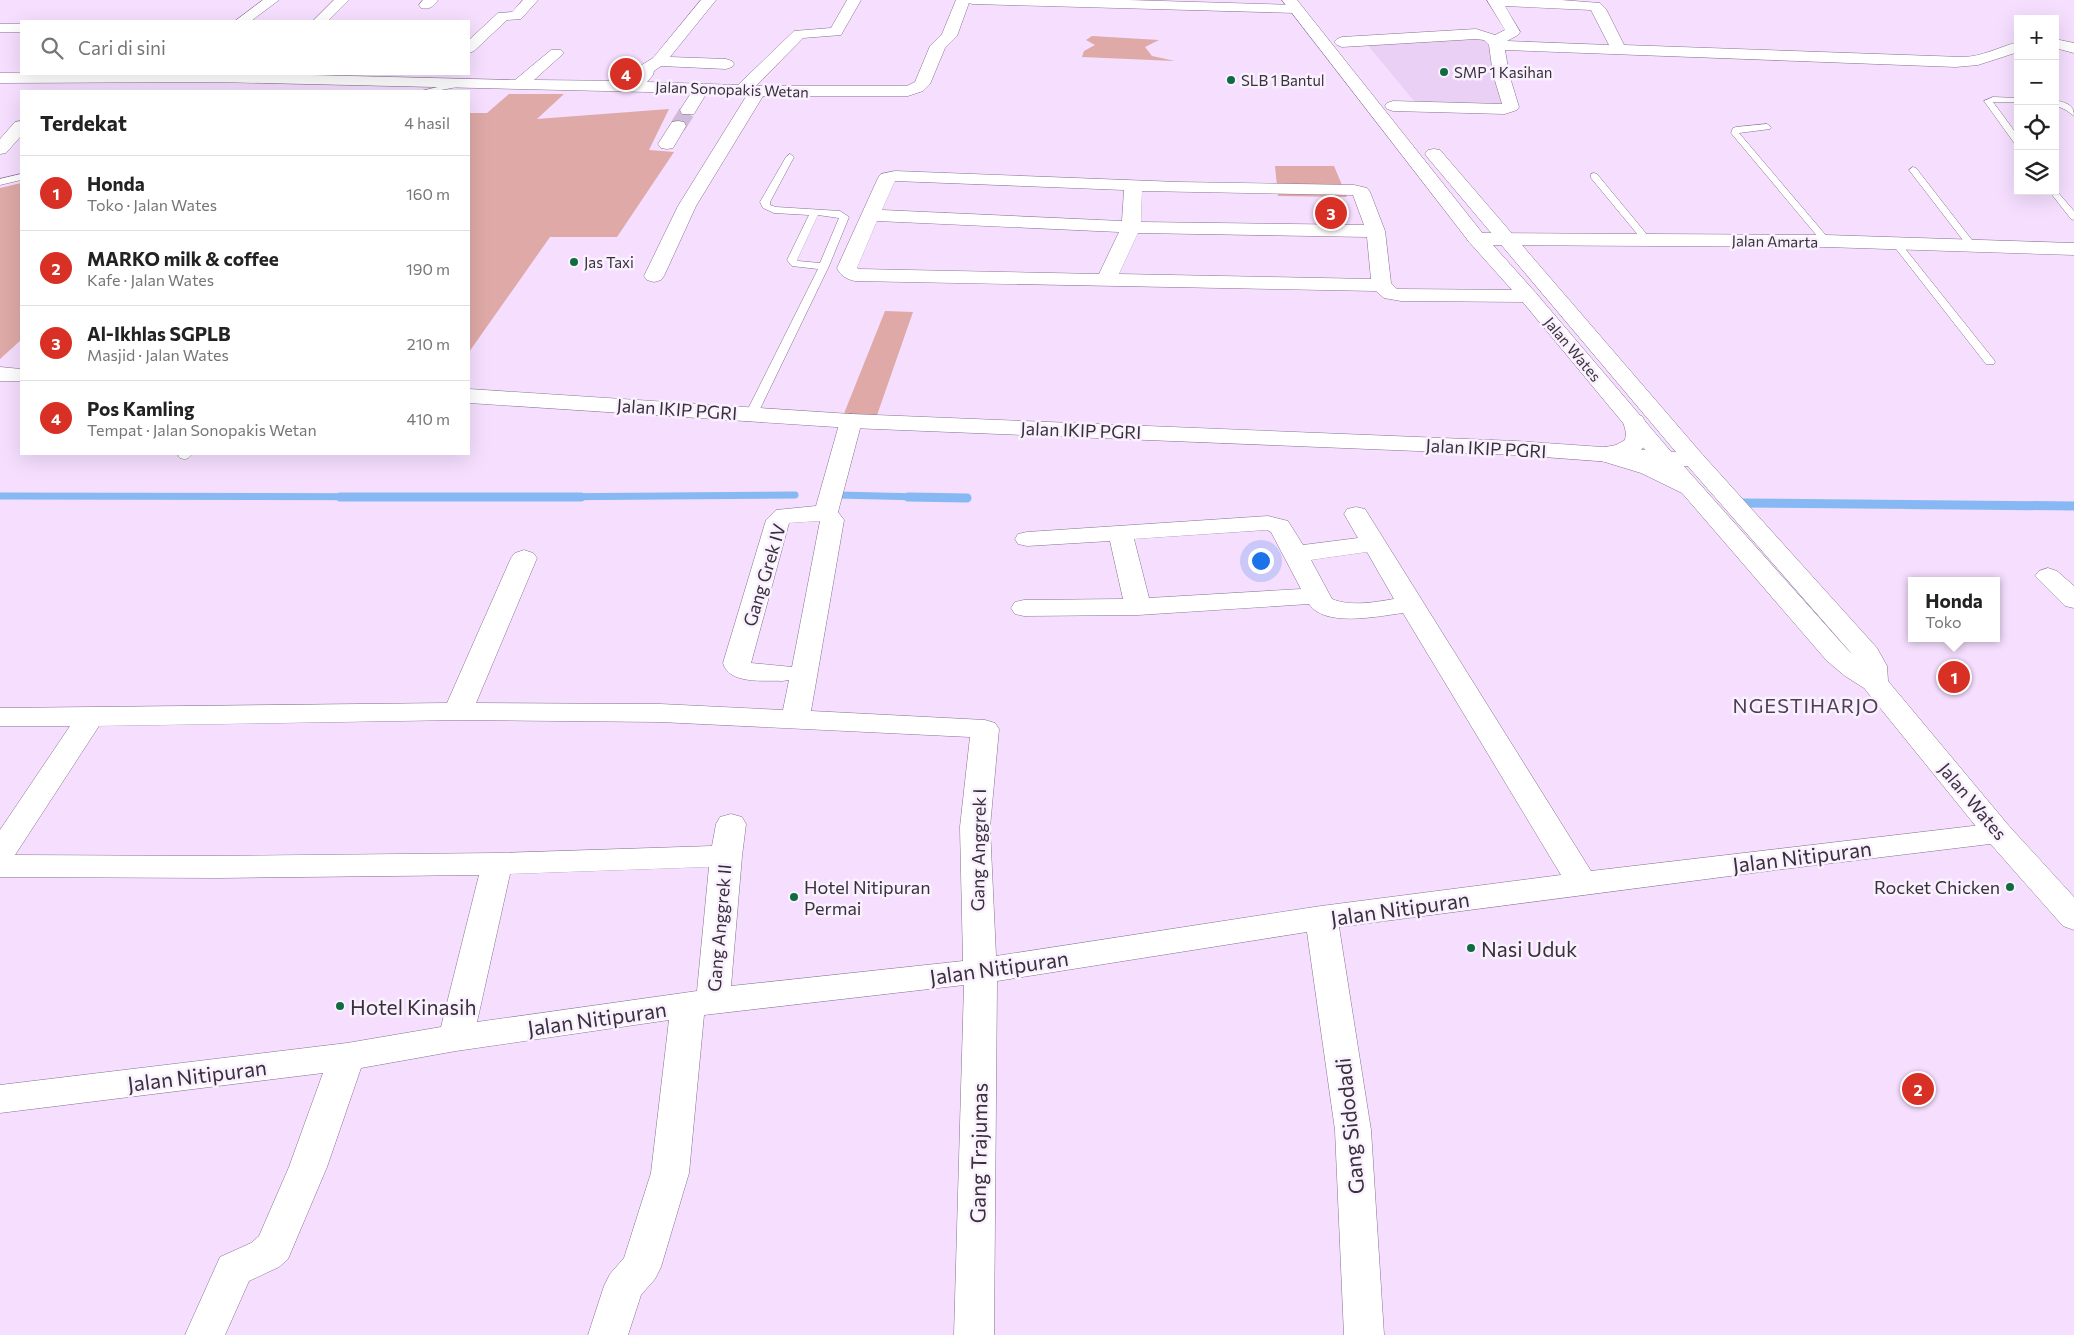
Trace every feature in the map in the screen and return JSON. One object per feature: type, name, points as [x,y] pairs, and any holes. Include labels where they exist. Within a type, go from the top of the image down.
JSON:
[{"type":"main road","points":[[243,20],[272,0]]},
{"type":"main road","points":[[321,20],[342,0]]},
{"type":"main road","points":[[470,47],[503,16],[516,16],[531,0]]},
{"type":"main road","points":[[634,86],[644,75],[646,69],[658,61],[709,0]]},
{"type":"main road","points":[[654,276],[687,206],[751,91],[784,47],[800,34],[836,32],[854,0]]},
{"type":"main road","name":"Jalan Sonopakis Wetan","points":[[0,78],[200,75],[433,83],[463,87],[519,85],[634,86],[751,91],[908,91],[922,84],[938,46],[949,36],[963,0]]},
{"type":"main road","points":[[973,0],[1297,3]]},
{"type":"main road","points":[[1393,106],[1510,108],[1501,74],[1496,40],[1513,32],[1494,1]]},
{"type":"main road","points":[[1494,1],[1596,6],[1618,48]]},
{"type":"main road","name":"Jalan Wates","points":[[1297,3],[1342,42],[1393,106],[1694,459],[1867,654],[1874,666],[1874,682]]},
{"type":"main road","name":"Jalan Wates","points":[[1297,3],[1477,239],[1836,655],[1874,682],[1998,833],[2074,918]]},
{"type":"main road","points":[[0,28],[20,28]]},
{"type":"main road","points":[[1342,42],[1476,34],[1489,37],[1498,44],[1972,62],[1990,58],[1995,54],[2014,48]]},
{"type":"main road","points":[[2059,45],[2074,48]]},
{"type":"main road","points":[[519,85],[556,53]]},
{"type":"main road","points":[[1816,56],[1827,72]]},
{"type":"main road","points":[[658,61],[726,64]]},
{"type":"main road","points":[[59,90],[72,78]]},
{"type":"main road","points":[[688,110],[702,88]]},
{"type":"main road","points":[[667,144],[678,126]]},
{"type":"main road","points":[[0,149],[20,127]]},
{"type":"main road","points":[[1381,285],[1376,231],[1361,192],[1357,190],[1134,185],[895,176],[887,178],[847,268],[849,272],[855,274],[1381,285],[1391,294],[1401,295],[1528,296]]},
{"type":"main road","points":[[1106,280],[1131,227],[1134,185]]},
{"type":"main road","points":[[870,216],[1131,227],[1376,231]]},
{"type":"main road","name":"Jalan Amarta","points":[[1477,239],[1826,241],[2074,249]]},
{"type":"main road","points":[[0,374],[20,375]]},
{"type":"main road","name":"Jalan IKIP PGRI","points":[[470,396],[665,407],[852,421],[1516,448],[1666,459],[1694,459]]},
{"type":"main road","points":[[0,717],[90,718],[458,711],[616,712],[796,718],[832,520],[826,513],[852,421]]},
{"type":"main road","points":[[1603,454],[1627,449],[1634,443],[1637,437],[1634,421]]},
{"type":"main road","points":[[1603,454],[1646,465],[1692,489]]},
{"type":"main road","name":"Gang Grek IV","points":[[782,672],[746,671],[738,667],[737,663],[778,520],[786,515],[826,513]]},
{"type":"main road","points":[[1356,514],[1582,883]]},
{"type":"main road","points":[[1027,539],[1268,523],[1279,526],[1322,604],[1331,610],[1343,612],[1411,604]]},
{"type":"main road","points":[[1120,532],[1138,607]]},
{"type":"main road","points":[[1295,554],[1374,544]]},
{"type":"main road","points":[[458,711],[524,558]]},
{"type":"main road","points":[[2048,576],[2074,600]]},
{"type":"main road","points":[[1024,608],[1138,607],[1318,596]]},
{"type":"main road","points":[[0,854],[90,718]]},
{"type":"main road","name":"Gang Anggrek I","points":[[796,718],[985,728],[975,827],[977,935],[981,971]]},
{"type":"main road","name":"Gang Anggrek II","points":[[608,1335],[624,1286],[642,1267],[670,1173],[731,824]]},
{"type":"main road","name":"Jalan Nitipuran","points":[[0,1099],[347,1057],[456,1038],[701,1003],[981,971],[1322,918],[1582,883],[1998,833]]},
{"type":"main road","points":[[0,866],[219,867],[497,864],[726,856]]},
{"type":"main road","points":[[456,1038],[497,864]]},
{"type":"main road","name":"Gang Sidodadi","points":[[1322,918],[1353,1130],[1364,1335]]},
{"type":"main road","name":"Gang Trajumas","points":[[974,1335],[981,971]]},
{"type":"main road","points":[[205,1335],[234,1269],[266,1255],[274,1247],[308,1167],[347,1057]]},
{"type":"lane","points":[[2014,100],[1993,99],[1988,101],[2014,137]]},
{"type":"lane","points":[[2059,104],[2069,108],[2074,114]]},
{"type":"lane","points":[[1766,127],[1746,128],[1736,130],[1735,133],[1826,241]]},
{"type":"lane","points":[[756,415],[754,409],[824,266],[844,217],[840,214],[774,210],[766,206],[765,202],[790,157]]},
{"type":"lane","points":[[1913,170],[1972,246]]},
{"type":"lane","points":[[1594,176],[1646,239]]},
{"type":"lane","points":[[0,182],[20,177]]},
{"type":"lane","points":[[2056,195],[2074,198]]},
{"type":"lane","points":[[2056,195],[2074,217]]},
{"type":"lane","points":[[815,212],[792,260],[799,264],[824,266]]},
{"type":"lane","points":[[1896,243],[1990,362]]},
{"type":"shaded area","name":"SMP 1 Kasihan","points":[[1473,35],[1489,41],[1508,107],[1414,101],[1366,43]]},
{"type":"shaded area","points":[[1092,36],[1159,40],[1145,47],[1152,56],[1175,61],[1082,57],[1084,51],[1095,45],[1086,40]]},
{"type":"shaded area","points":[[509,94],[564,94],[537,119],[669,109],[649,150],[674,152],[617,237],[550,237],[470,351],[470,113],[487,113]]},
{"type":"shaded area","points":[[1275,166],[1334,166],[1347,197],[1278,196]]},
{"type":"shaded area","points":[[20,183],[20,341],[0,359],[0,188]]},
{"type":"shaded area","points":[[885,311],[913,312],[876,418],[843,416]]},
{"type":"waterway","points":[[534,497],[795,495]]},
{"type":"waterway","points":[[838,495],[950,498]]},
{"type":"waterway","points":[[0,496],[534,497]]},
{"type":"waterway","points":[[340,497],[534,497]]},
{"type":"waterway","points":[[534,497],[581,497]]},
{"type":"waterway","points":[[908,497],[950,498]]},
{"type":"waterway","points":[[950,498],[967,498]]},
{"type":"waterway","points":[[950,498],[962,498]]},
{"type":"waterway","points":[[1741,503],[2074,506]]},
{"type":"tunnel","points":[[678,126],[688,110]]},
{"type":"place","name":"SMP 1 Kasihan","points":[[1444,72]]},
{"type":"place","name":"Pos Kamling","points":[[626,74]]},
{"type":"place","name":"SLB 1 Bantul","points":[[1231,80]]},
{"type":"place","name":"Al-Ikhlas SGPLB","points":[[1331,213]]},
{"type":"place","name":"Jas Taxi","points":[[574,262]]},
{"type":"place","name":"Honda","points":[[1954,677]]},
{"type":"place","name":"Rocket Chicken","points":[[2010,887]]},
{"type":"place","name":"Hotel Nitipuran Permai","points":[[794,897]]},
{"type":"place","name":"Nasi Uduk","points":[[1471,948]]},
{"type":"place","name":"Hotel Kinasih","points":[[340,1006]]},
{"type":"place","name":"MARKO milk & coffee","points":[[1918,1089]]},
{"type":"district","name":"NGESTIHARJO","points":[[1806,705]]}]
